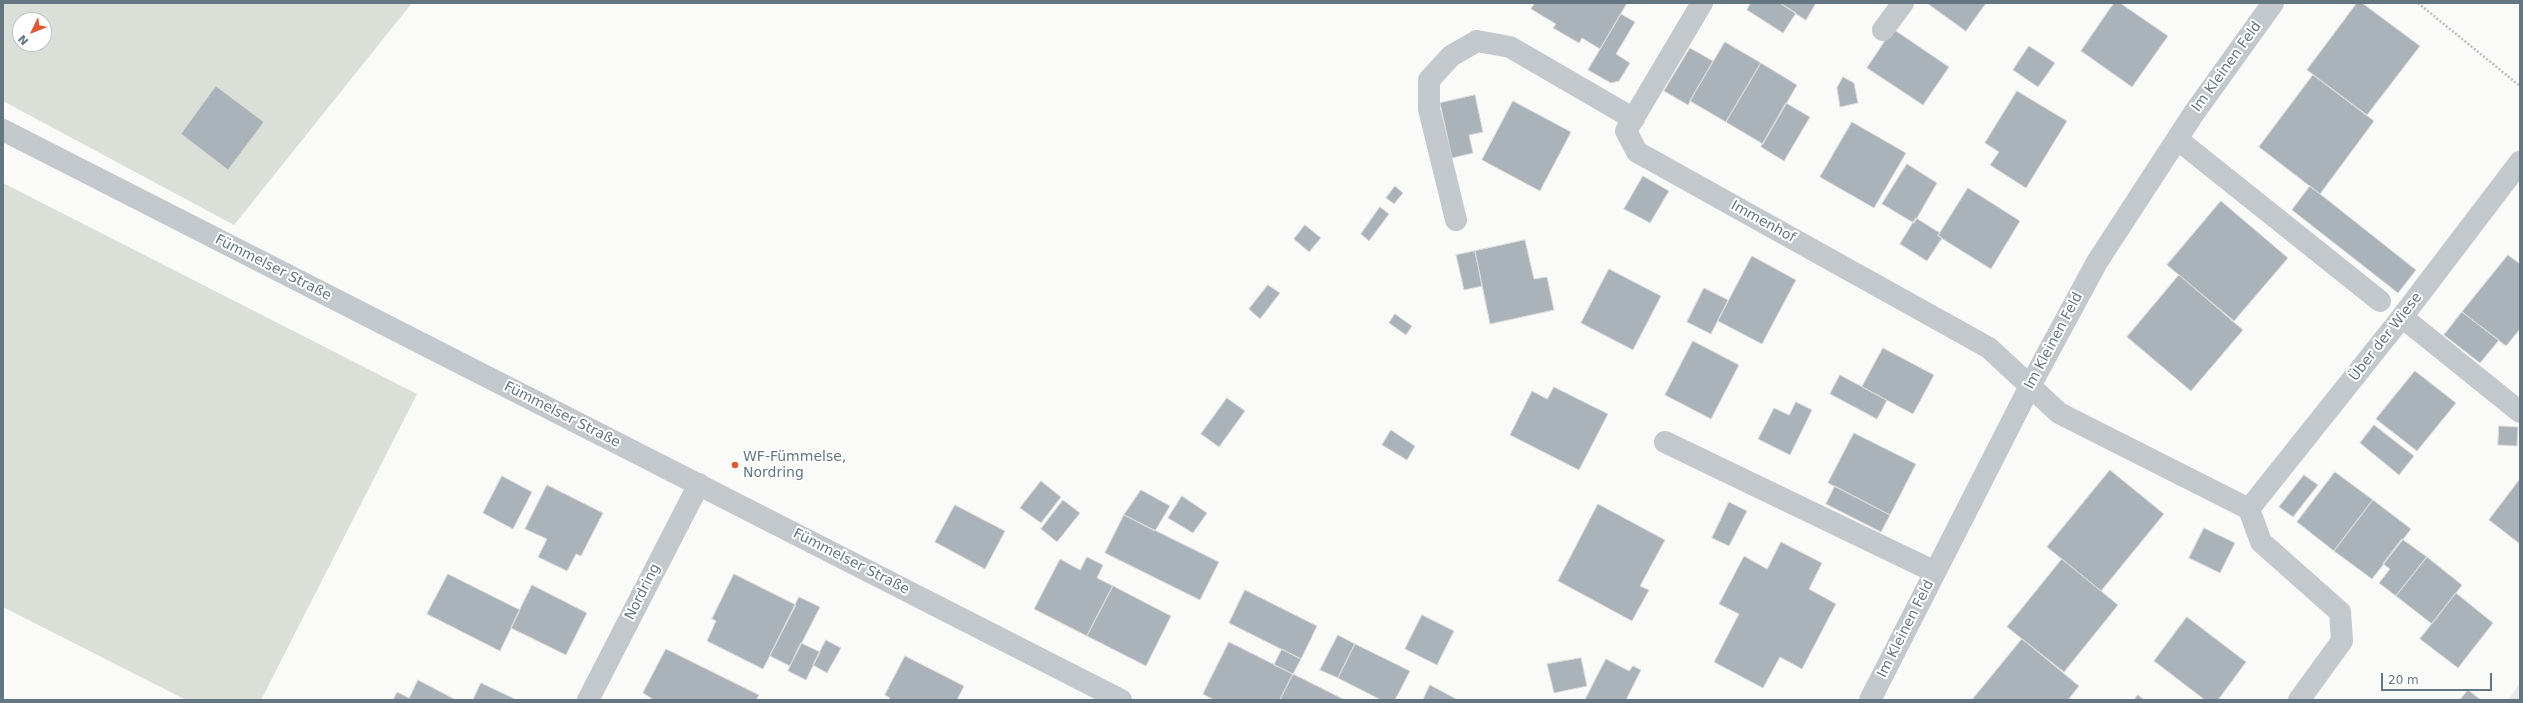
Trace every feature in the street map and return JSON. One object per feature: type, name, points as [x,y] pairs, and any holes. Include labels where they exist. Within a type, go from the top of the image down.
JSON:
[{"type":"street","name":"Immenhof","points":[[1702,3],[1626,131],[1638,152],[1989,348],[2030,386]]},
{"type":"street","points":[[1883,30],[1902,3]]},
{"type":"street","name":"Im Kleinen Feld","points":[[1870,700],[2030,386],[2097,262],[2177,139],[2273,3]]},
{"type":"street","points":[[1456,220],[1429,109],[1429,80],[1451,56],[1477,41],[1510,47],[1634,119]]},
{"type":"street","name":"Fümmelser Straße","points":[[3,130],[1121,700]]},
{"type":"street","points":[[2177,139],[2380,301]]},
{"type":"street","name":"Über der Wiese","points":[[2249,509],[2402,317],[2520,162]]},
{"type":"street","points":[[2402,317],[2520,412]]},
{"type":"street","points":[[2030,386],[2059,413],[2249,509],[2261,542],[2340,612],[2342,641],[2299,700]]},
{"type":"street","points":[[1665,442],[1935,572]]},
{"type":"street","name":"Nordring","points":[[588,700],[699,484]]},
{"type":"path","points":[[2418,3],[2520,86]]},
{"type":"shaded area","points":[[3,3],[412,3],[234,225],[3,101]]},
{"type":"shaded area","points":[[3,183],[417,394],[261,700],[186,700],[3,607]]},
{"type":"shaded area","points":[[2520,683],[2520,700],[2508,700]]},
{"type":"building","points":[[1535,3],[1627,3],[1600,49],[1582,38],[1579,43],[1553,28],[1556,24],[1531,9]]},
{"type":"building","points":[[1751,3],[1780,3],[1796,13],[1783,33],[1747,10]]},
{"type":"building","points":[[1780,3],[1816,3],[1806,20]]},
{"type":"building","points":[[1927,3],[1986,3],[1966,31]]},
{"type":"building","points":[[2114,3],[2120,3],[2168,36],[2132,87],[2081,51]]},
{"type":"building","points":[[2357,3],[2362,3],[2420,46],[2367,115],[2307,70]]},
{"type":"building","points":[[1621,14],[1635,22],[1616,54],[1630,63],[1619,81],[1611,83],[1588,70]]},
{"type":"building","points":[[1893,29],[1949,67],[1923,105],[1867,68]]},
{"type":"building","points":[[1725,42],[1761,63],[1726,122],[1690,101]]},
{"type":"building","points":[[2029,46],[2055,63],[2038,87],[2013,70]]},
{"type":"building","points":[[1690,48],[1713,61],[1688,105],[1664,91]]},
{"type":"building","points":[[1761,63],[1797,85],[1763,144],[1726,122]]},
{"type":"building","points":[[2313,75],[2374,121],[2320,194],[2259,147]]},
{"type":"building","points":[[1843,77],[1854,83],[1858,103],[1840,107],[1837,88]]},
{"type":"building","points":[[216,86],[264,122],[228,170],[181,134]]},
{"type":"building","points":[[2017,91],[2067,121],[2026,188],[1990,165],[1999,152],[1985,143]]},
{"type":"building","points":[[1475,95],[1483,132],[1469,135],[1473,153],[1452,158],[1440,103]]},
{"type":"building","points":[[1513,101],[1571,132],[1540,191],[1482,160]]},
{"type":"building","points":[[1786,103],[1810,117],[1784,161],[1761,147]]},
{"type":"building","points":[[1852,122],[1906,153],[1874,208],[1820,177]]},
{"type":"building","points":[[1907,164],[1937,183],[1914,223],[1882,204]]},
{"type":"building","points":[[1643,176],[1669,191],[1650,223],[1624,209]]},
{"type":"building","points":[[1395,186],[1403,193],[1394,204],[1386,198]]},
{"type":"building","points":[[2310,186],[2416,270],[2398,293],[2292,210]]},
{"type":"building","points":[[1968,188],[2020,221],[1991,269],[1938,236]]},
{"type":"building","points":[[2221,201],[2288,258],[2234,321],[2167,265]]},
{"type":"building","points":[[1380,207],[1389,214],[1369,241],[1361,234]]},
{"type":"building","points":[[1916,218],[1940,233],[1938,236],[1942,238],[1927,261],[1900,244]]},
{"type":"building","points":[[1305,225],[1321,238],[1309,252],[1294,239]]},
{"type":"building","points":[[1525,240],[1534,279],[1547,277],[1554,310],[1490,324],[1475,251]]},
{"type":"building","points":[[1475,251],[1482,286],[1464,290],[1456,255]]},
{"type":"building","points":[[2508,255],[2520,264],[2520,329],[2506,346],[2462,312]]},
{"type":"building","points":[[1752,256],[1796,280],[1762,344],[1718,321]]},
{"type":"building","points":[[1609,269],[1661,296],[1633,350],[1581,323]]},
{"type":"building","points":[[2179,275],[2243,330],[2191,391],[2127,337]]},
{"type":"building","points":[[1268,285],[1280,293],[1260,319],[1249,309]]},
{"type":"building","points":[[1704,288],[1728,300],[1711,334],[1687,322]]},
{"type":"building","points":[[2462,312],[2499,340],[2480,363],[2444,335]]},
{"type":"building","points":[[1395,314],[1412,326],[1406,335],[1389,323]]},
{"type":"building","points":[[1693,341],[1739,365],[1711,419],[1665,395]]},
{"type":"building","points":[[1883,348],[1934,375],[1913,414],[1862,387]]},
{"type":"building","points":[[2415,371],[2456,403],[2417,451],[2376,419]]},
{"type":"building","points":[[1840,375],[1887,400],[1877,419],[1830,394]]},
{"type":"building","points":[[1554,387],[1608,414],[1579,470],[1510,435],[1532,391],[1547,399]]},
{"type":"building","points":[[1227,398],[1245,411],[1219,447],[1201,434]]},
{"type":"building","points":[[1796,402],[1812,410],[1790,455],[1758,439],[1774,408],[1789,415]]},
{"type":"building","points":[[2374,425],[2414,456],[2399,475],[2360,443]]},
{"type":"building","points":[[2499,426],[2518,427],[2517,446],[2498,445]]},
{"type":"building","points":[[1391,430],[1415,446],[1407,460],[1382,445]]},
{"type":"building","points":[[1854,433],[1916,464],[1890,515],[1828,483]]},
{"type":"building","points":[[2110,470],[2164,514],[2101,591],[2047,547]]},
{"type":"building","points":[[2335,472],[2373,500],[2334,551],[2297,522]]},
{"type":"building","points":[[2304,475],[2318,485],[2293,517],[2279,507]]},
{"type":"building","points":[[502,476],[532,492],[513,529],[483,513]]},
{"type":"building","points":[[2520,479],[2520,544],[2489,520]]},
{"type":"building","points":[[1041,481],[1061,497],[1041,523],[1020,508]]},
{"type":"building","points":[[547,485],[603,513],[581,556],[576,554],[567,571],[538,557],[547,539],[525,529]]},
{"type":"building","points":[[1835,486],[1890,515],[1881,532],[1826,504]]},
{"type":"building","points":[[1141,490],[1170,506],[1155,531],[1124,515]]},
{"type":"building","points":[[1182,496],[1207,513],[1193,533],[1168,518]]},
{"type":"building","points":[[1063,500],[1080,513],[1057,542],[1041,529]]},
{"type":"building","points":[[2373,500],[2411,529],[2372,579],[2334,551]]},
{"type":"building","points":[[1729,502],[1747,511],[1729,546],[1712,538]]},
{"type":"building","points":[[1598,504],[1665,540],[1640,586],[1649,590],[1632,621],[1558,581]]},
{"type":"building","points":[[955,505],[1005,531],[985,569],[935,542]]},
{"type":"building","points":[[1124,515],[1219,562],[1200,600],[1105,553]]},
{"type":"building","points":[[2204,528],[2235,543],[2220,573],[2189,558]]},
{"type":"building","points":[[2402,539],[2427,557],[2396,596],[2379,583],[2390,569],[2383,564]]},
{"type":"building","points":[[1781,542],[1822,563],[1809,589],[1836,604],[1802,669],[1780,657],[1763,688],[1714,662],[1739,614],[1719,604],[1744,556],[1767,569]]},
{"type":"building","points":[[1087,557],[1103,565],[1097,578],[1113,586],[1087,636],[1034,609],[1060,559],[1080,570]]},
{"type":"building","points":[[2427,557],[2462,585],[2432,624],[2396,596]]},
{"type":"building","points":[[2062,559],[2118,605],[2064,672],[2007,627]]},
{"type":"building","points":[[448,574],[520,610],[500,651],[427,614]]},
{"type":"building","points":[[734,574],[796,605],[763,669],[707,641],[716,621],[712,619]]},
{"type":"building","points":[[532,585],[587,613],[566,655],[511,628]]},
{"type":"building","points":[[1113,586],[1171,616],[1146,666],[1087,636]]},
{"type":"building","points":[[1245,590],[1317,626],[1301,659],[1229,623]]},
{"type":"building","points":[[2456,593],[2493,623],[2458,668],[2420,639]]},
{"type":"building","points":[[799,597],[820,607],[790,666],[770,656]]},
{"type":"building","points":[[1422,615],[1454,631],[1437,665],[1405,649]]},
{"type":"building","points":[[2187,617],[2246,662],[2218,700],[2205,700],[2154,661]]},
{"type":"building","points":[[1338,635],[1355,644],[1338,678],[1320,670]]},
{"type":"building","points":[[2022,639],[2079,686],[2068,700],[1972,700]]},
{"type":"building","points":[[826,640],[841,648],[827,673],[813,665]]},
{"type":"building","points":[[1229,642],[1293,674],[1280,700],[1214,700],[1203,694]]},
{"type":"building","points":[[801,643],[820,652],[806,680],[788,671]]},
{"type":"building","points":[[1355,644],[1410,671],[1395,700],[1381,700],[1338,678]]},
{"type":"building","points":[[666,649],[759,695],[756,700],[654,700],[643,693]]},
{"type":"building","points":[[1282,649],[1301,659],[1293,674],[1274,665]]},
{"type":"building","points":[[905,656],[964,686],[957,700],[888,700],[890,698],[885,695]]},
{"type":"building","points":[[1581,658],[1587,686],[1554,693],[1547,664]]},
{"type":"building","points":[[1606,659],[1629,671],[1633,666],[1641,670],[1626,700],[1585,700]]},
{"type":"building","points":[[1293,674],[1345,700],[1280,700]]},
{"type":"building","points":[[418,680],[456,700],[393,700],[397,692],[409,698]]},
{"type":"building","points":[[481,683],[517,700],[473,700]]},
{"type":"building","points":[[1430,685],[1458,700],[1423,700]]},
{"type":"building","points":[[2468,690],[2481,700],[2460,700]]},
{"type":"building","points":[[2138,695],[2144,700],[2134,700]]},
{"type":"place","name":"WF-Fümmelse, Nordring","points":[[735,465]]}]
